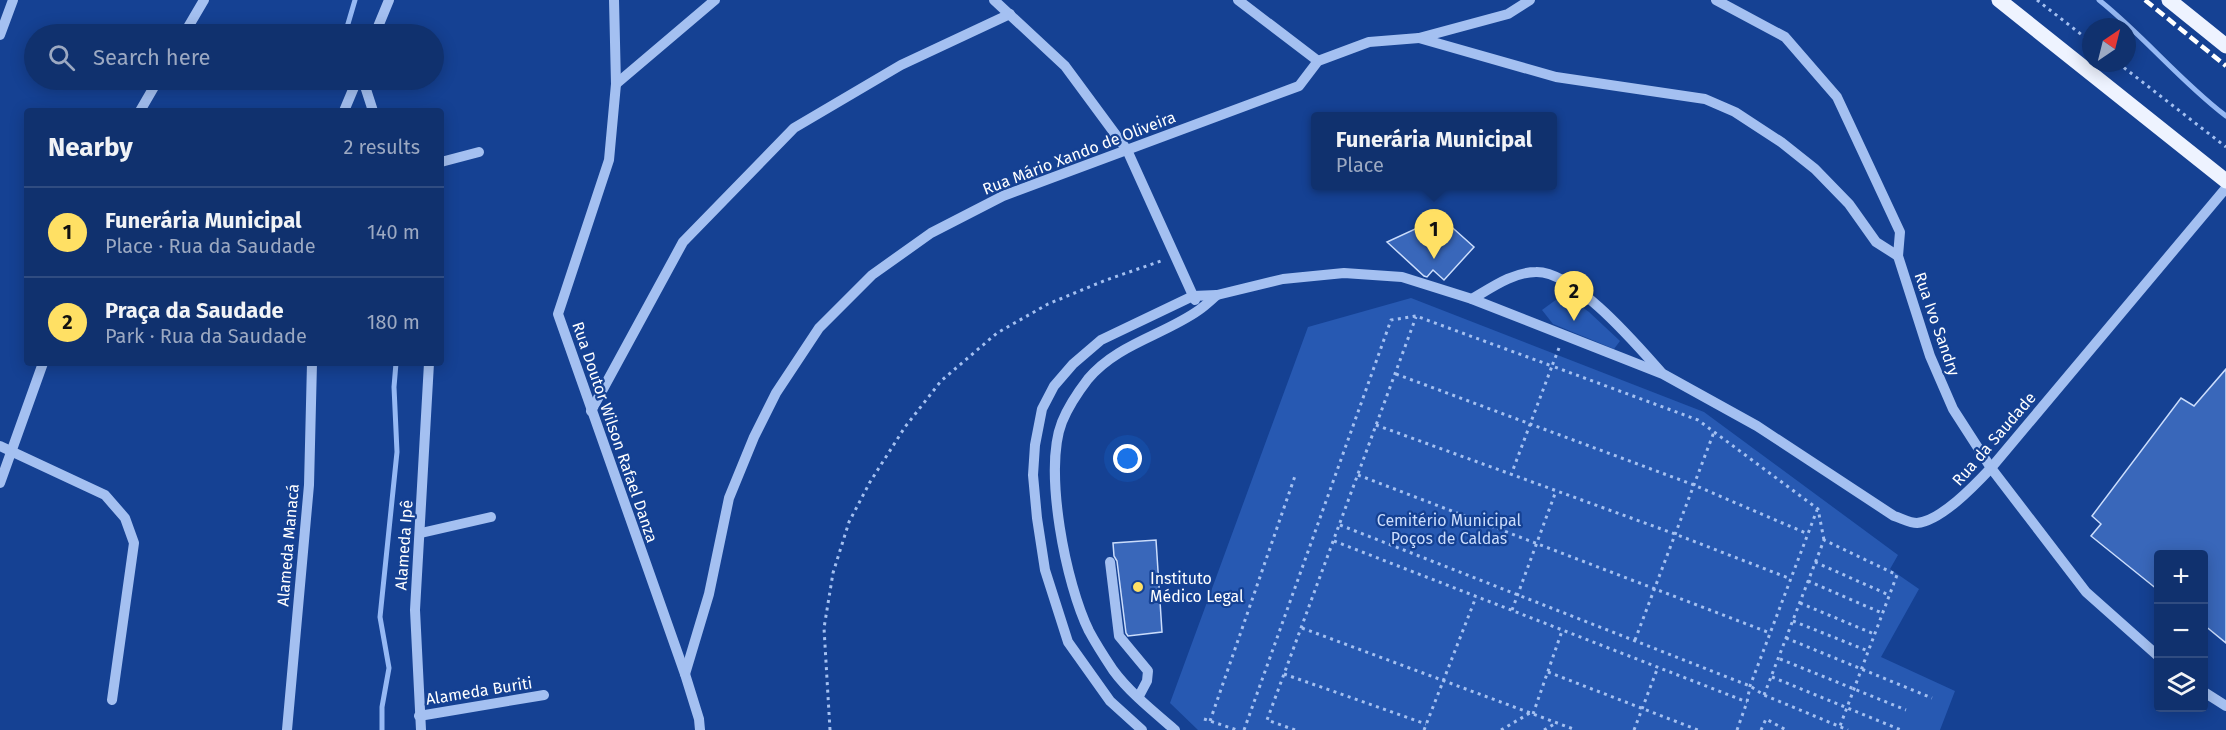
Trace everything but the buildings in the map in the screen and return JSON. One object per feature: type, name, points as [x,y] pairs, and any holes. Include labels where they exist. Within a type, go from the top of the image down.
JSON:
[{"type":"main road","points":[[1999,0],[2226,181]]},
{"type":"main road","points":[[2169,0],[2226,46]]},
{"type":"street","points":[[0,35],[12,0]]},
{"type":"street","points":[[190,24],[204,0]]},
{"type":"street","points":[[379,24],[389,0]]},
{"type":"street","name":"Rua Doutor Wilson Rafael Danza","points":[[614,0],[616,84],[609,160],[558,314],[686,674],[700,730]]},
{"type":"street","points":[[994,0],[1065,66],[1127,150],[1199,310]]},
{"type":"street","points":[[1238,0],[1318,61],[1369,42],[1419,38],[1508,14],[1530,0]]},
{"type":"street","name":"Rua Ivo Sandry","points":[[1716,0],[1785,37],[1837,96],[1900,232],[1898,256],[1930,356],[1953,410],[1991,468],[2086,592],[2154,652]]},
{"type":"street","points":[[616,84],[713,1]]},
{"type":"street","points":[[591,411],[683,242],[794,128],[901,66],[1010,14]]},
{"type":"street","points":[[1419,38],[1556,77],[1705,99],[1735,112],[1781,142],[1815,169],[1849,204],[1876,242],[1898,256]]},
{"type":"street","name":"Rua Mário Xando de Oliveira","points":[[686,674],[709,594],[729,498],[753,437],[776,393],[819,328],[872,275],[931,233],[1003,196],[1299,86],[1318,61]]},
{"type":"street","points":[[142,108],[152,90]]},
{"type":"street","points":[[345,108],[353,90]]},
{"type":"street","points":[[366,90],[371,108]]},
{"type":"street","points":[[444,161],[479,152]]},
{"type":"street","name":"Rua da Saudade","points":[[1142,730],[1110,701],[1080,662],[1068,642],[1045,570],[1035,496],[1033,475],[1035,445],[1042,410],[1054,386],[1073,364],[1101,340],[1193,296],[1217,295],[1283,279],[1344,273],[1402,277],[1472,299],[1663,374],[1757,426],[1894,516],[1916,523],[1934,516],[1963,498],[1991,468],[2226,188]]},
{"type":"street","name":"Rua da Saudade","points":[[1472,299],[1518,274],[1538,271],[1562,280],[1587,296],[1624,331],[1663,374]]},
{"type":"street","name":"Rua da Saudade","points":[[1175,730],[1114,671],[1089,630],[1076,597],[1056,515],[1057,451],[1061,423],[1075,397],[1095,372],[1126,349],[1199,310],[1217,295]]},
{"type":"street","points":[[0,483],[5,449],[43,366]]},
{"type":"street","name":"Alameda Manacá","points":[[287,730],[309,485],[312,366]]},
{"type":"street","name":"Alameda Ipê","points":[[421,730],[415,610],[429,366]]},
{"type":"street","points":[[5,449],[105,495],[125,518],[134,543],[112,700]]},
{"type":"street","points":[[421,533],[491,518]]},
{"type":"street","points":[[1110,562],[1119,636],[1148,671],[1147,681],[1139,696]]},
{"type":"street","name":"Alameda Buriti","points":[[419,716],[544,695]]},
{"type":"street","points":[[2208,695],[2226,706]]},
{"type":"path","points":[[2037,0],[2082,35]]},
{"type":"path","points":[[2130,72],[2226,147]]},
{"type":"path","points":[[830,730],[824,628],[833,573],[849,522],[870,482],[904,427],[942,381],[997,333],[1048,304],[1106,280],[1175,256]]},
{"type":"path","points":[[1295,730],[1266,720],[1416,316]]},
{"type":"path","points":[[1244,730],[1391,320],[1416,316],[1698,420],[1818,508],[1824,540],[1764,695]]},
{"type":"path","points":[[1511,475],[1564,335]]},
{"type":"path","points":[[1395,374],[1694,485],[1808,534]]},
{"type":"path","points":[[1376,425],[1675,534],[1791,579]]},
{"type":"path","points":[[1635,640],[1714,432]]},
{"type":"path","points":[[1358,475],[1770,633]]},
{"type":"path","points":[[1210,721],[1295,476]]},
{"type":"path","points":[[1512,611],[1556,491]]},
{"type":"path","points":[[1737,730],[1750,686],[1818,508]]},
{"type":"path","points":[[1340,525],[1750,686],[1764,695],[1848,730]]},
{"type":"path","points":[[1824,540],[1897,575],[1840,726]]},
{"type":"path","points":[[1334,541],[1747,702]]},
{"type":"path","points":[[1815,562],[1889,595]]},
{"type":"path","points":[[1808,581],[1882,613]]},
{"type":"path","points":[[1424,730],[1476,597]]},
{"type":"path","points":[[1800,603],[1874,634]]},
{"type":"path","points":[[1793,621],[1868,651]]},
{"type":"path","points":[[1301,628],[1576,730]]},
{"type":"path","points":[[1501,730],[1531,713],[1563,630]]},
{"type":"path","points":[[1786,638],[1932,698]]},
{"type":"path","points":[[1779,658],[1906,710]]},
{"type":"path","points":[[1634,730],[1658,667]]},
{"type":"path","points":[[1548,672],[1698,730]]},
{"type":"path","points":[[1284,674],[1426,724]]},
{"type":"path","points":[[1772,677],[1901,730]]},
{"type":"path","points":[[1204,719],[1237,730]]},
{"type":"path","points":[[1761,730],[1766,719],[1786,730]]},
{"type":"path","points":[[1544,730],[1556,723]]},
{"type":"green space","name":"Cemitério Municipal Poços de Caldas","points":[[1411,298],[1704,412],[1898,555],[1890,569],[1919,589],[1881,657],[1955,691],[1940,730],[1198,730],[1170,703],[1308,327]]},
{"type":"green space","points":[[1557,299],[1571,299],[1589,312],[1620,341],[1614,349],[1553,324],[1542,310]]},
{"type":"waterway","points":[[348,24],[355,0]]},
{"type":"waterway","points":[[2099,0],[2226,116]]},
{"type":"waterway","points":[[382,730],[382,707],[389,668],[380,617],[397,452],[394,387],[396,366]]},
{"type":"railway","points":[[2145,0],[2226,66]]},
{"type":"place","name":"Funerária Municipal","points":[[1434,259]]},
{"type":"place","name":"Praça da Saudade","points":[[1574,321]]},
{"type":"place","name":"Instituto Médico Legal","points":[[1138,587]]}]
